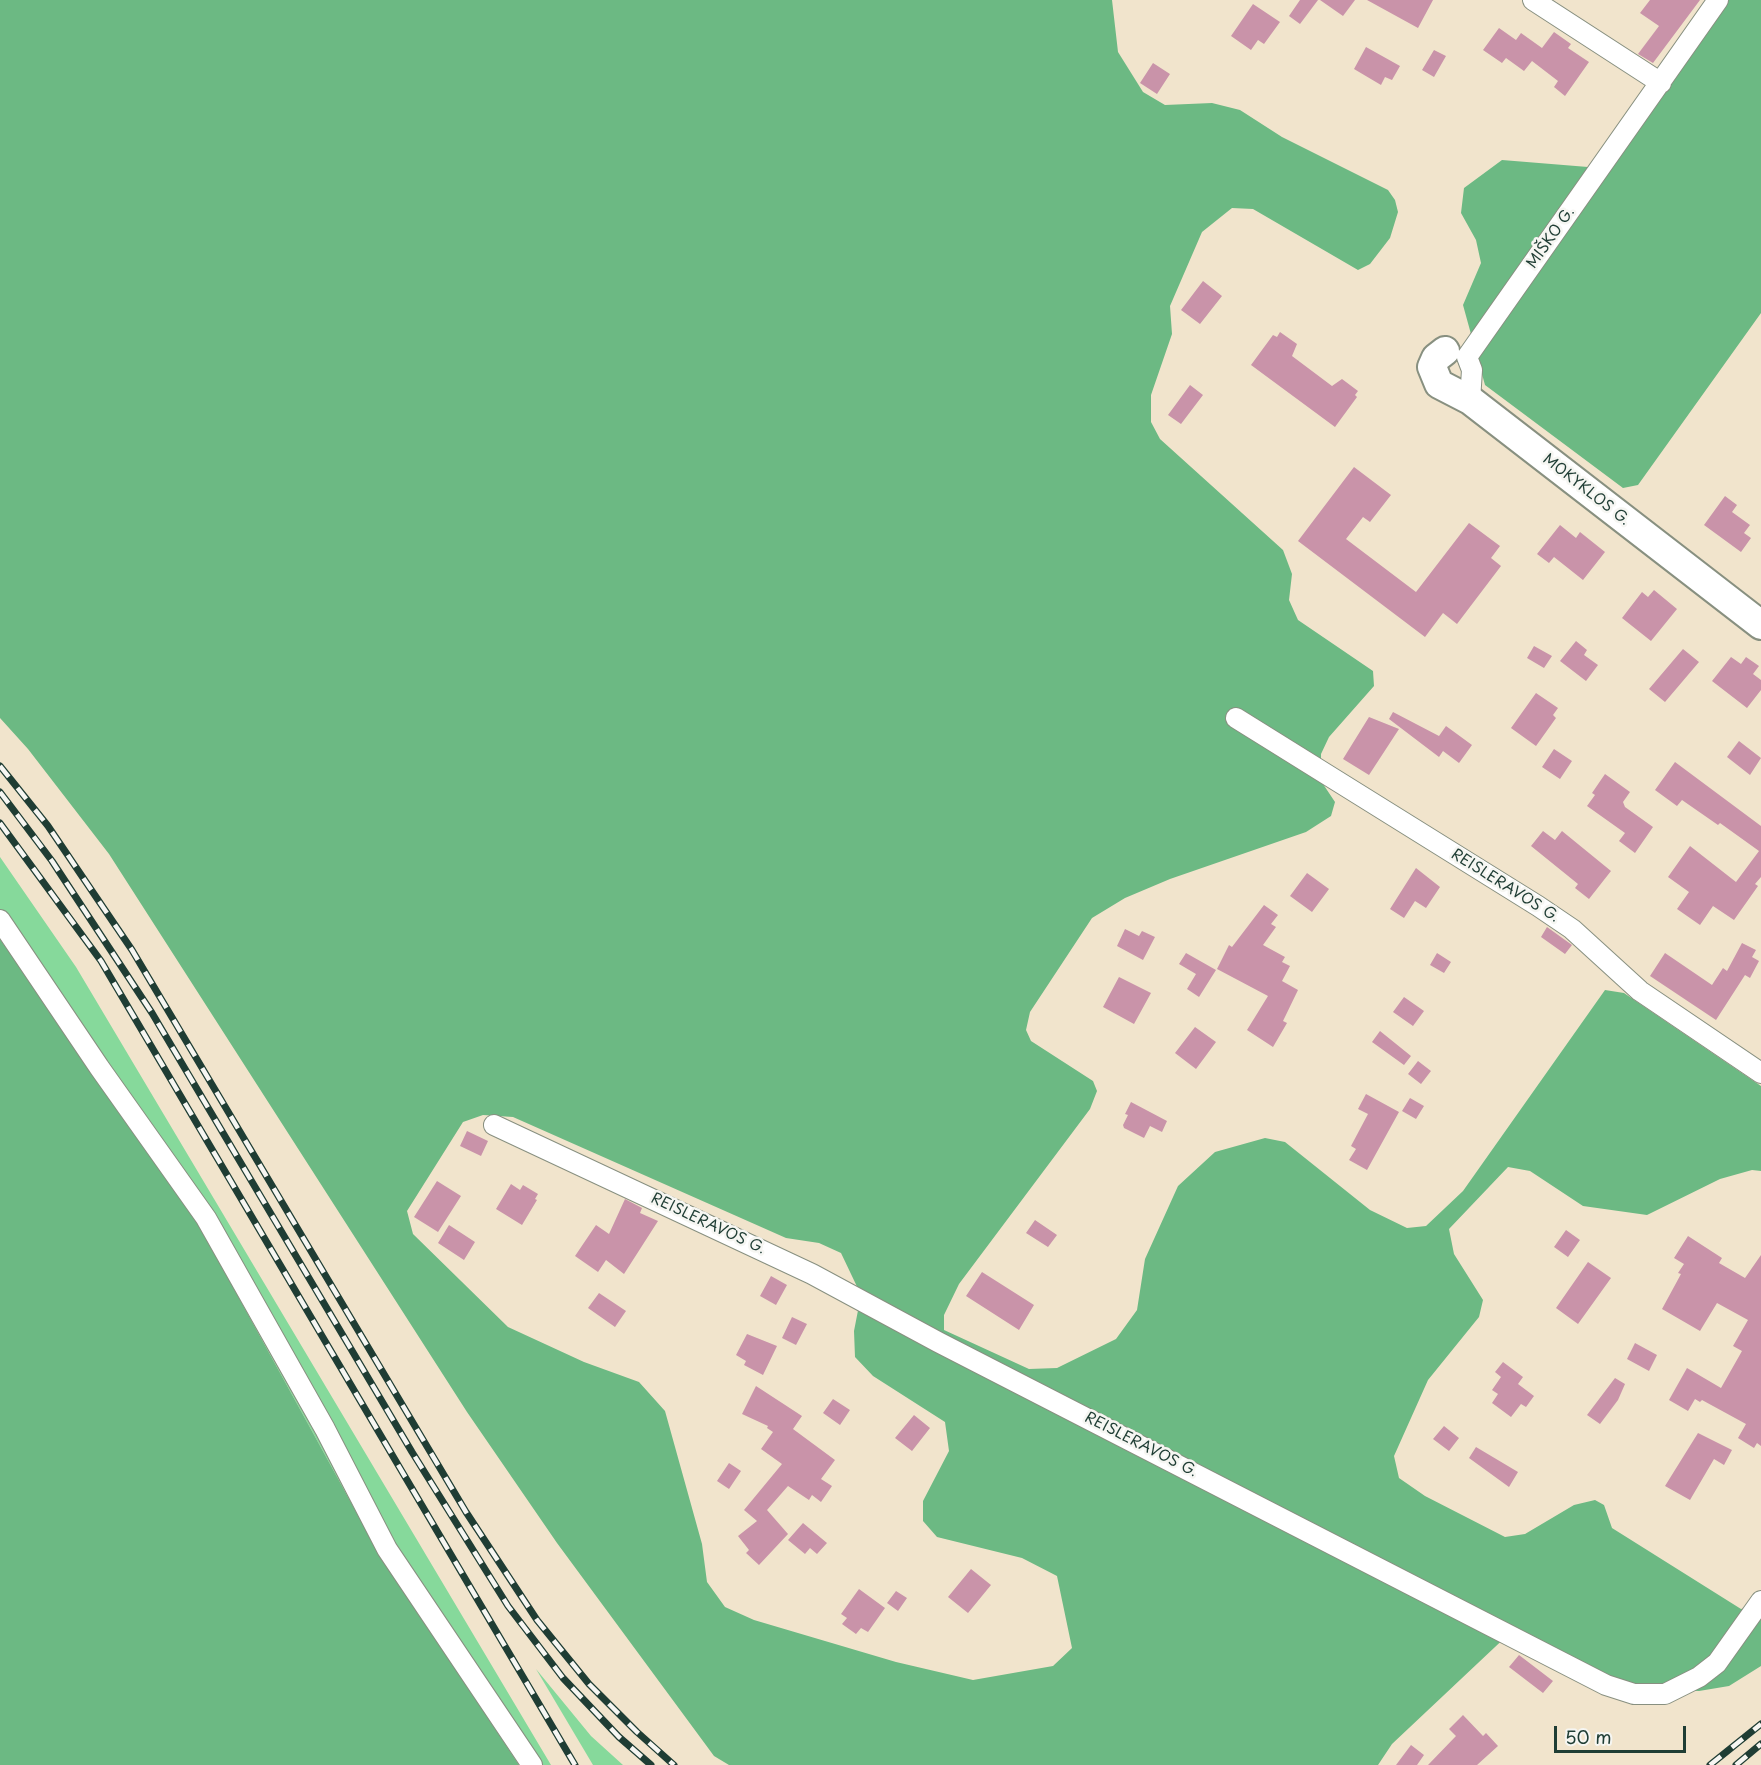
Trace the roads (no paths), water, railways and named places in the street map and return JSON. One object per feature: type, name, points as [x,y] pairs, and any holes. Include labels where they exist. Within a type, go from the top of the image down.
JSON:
[{"type":"main road","name":"MOKYKLOS G.","points":[[1456,354],[1436,358],[1432,368],[1439,384],[1470,400],[1761,625]]},
{"type":"street","points":[[1533,0],[1661,83]]},
{"type":"street","name":"MIŠKO G.","points":[[1456,354],[1661,83],[1718,0]]},
{"type":"street","points":[[1456,354],[1472,370],[1470,400]]},
{"type":"street","name":"REISLERAVOS G.","points":[[1236,718],[1538,906],[1572,929],[1640,991],[1761,1072]]},
{"type":"street","points":[[0,920],[99,1067],[206,1218],[325,1429],[387,1549],[532,1765]]},
{"type":"street","name":"REISLERAVOS G.","points":[[494,1125],[812,1274],[938,1342],[1606,1685],[1634,1694],[1665,1694],[1699,1677],[1717,1663],[1761,1601]]},
{"type":"railway","points":[[0,766],[48,826],[132,950],[466,1512],[537,1620],[589,1684],[674,1765]]},
{"type":"railway","points":[[0,792],[52,861],[152,1013],[412,1452],[508,1606],[563,1678],[619,1737],[651,1765]]},
{"type":"railway","points":[[0,823],[101,961],[575,1765]]},
{"type":"railway","points":[[1710,1765],[1761,1724]]},
{"type":"railway","points":[[1736,1765],[1761,1744]]}]
